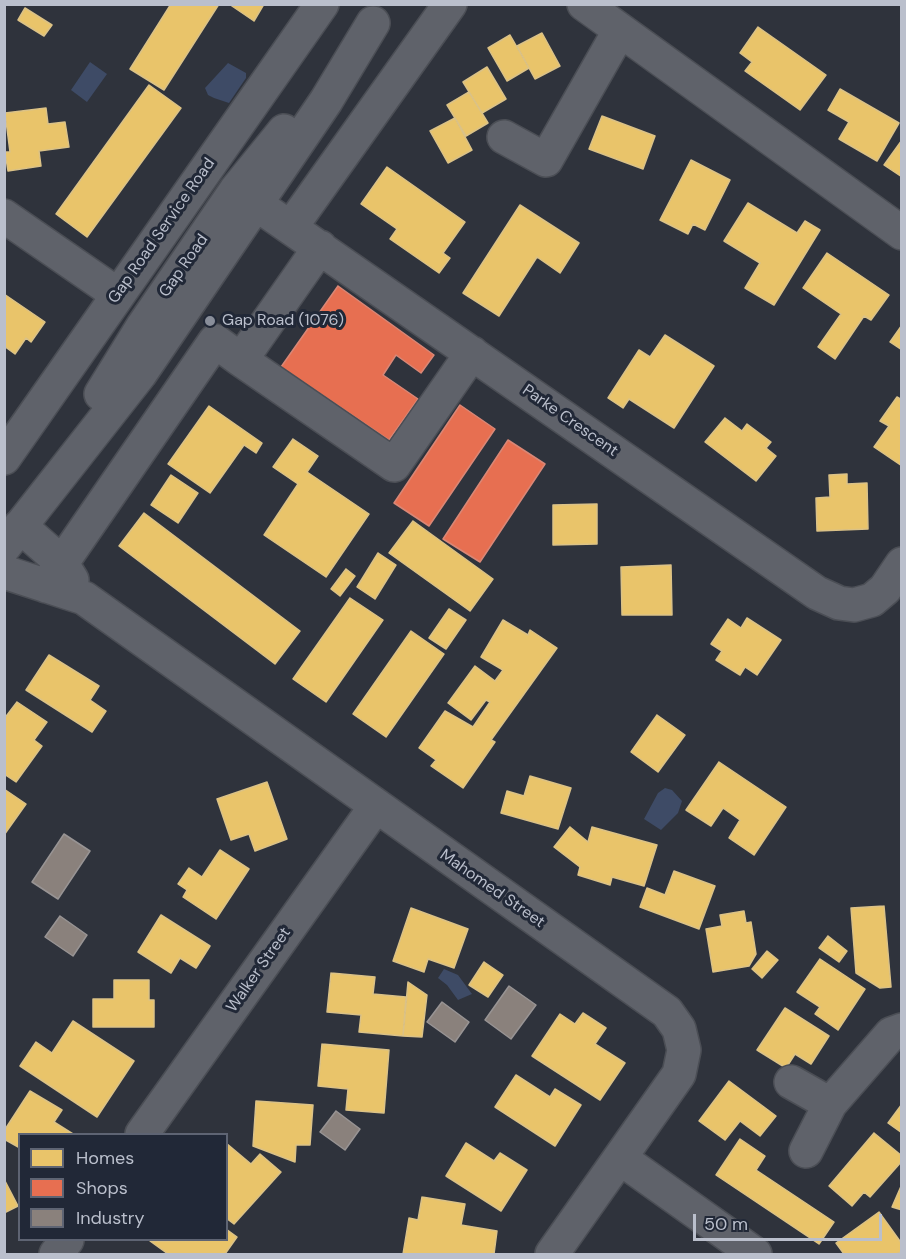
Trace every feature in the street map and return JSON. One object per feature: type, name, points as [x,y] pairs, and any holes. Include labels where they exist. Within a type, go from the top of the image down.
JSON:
[{"type":"street","name":"Gap Road Service Road","points":[[4,458],[322,4]]},
{"type":"street","points":[[291,227],[450,4]]},
{"type":"street","points":[[584,4],[902,233]]},
{"type":"street","name":"Gap Road","points":[[12,536],[140,374],[247,197],[326,101],[371,11]]},
{"type":"street","points":[[504,137],[546,160],[620,30]]},
{"type":"street","name":"Parke Crescent","points":[[247,197],[817,593],[839,603],[854,604],[872,600],[885,589],[902,564]]},
{"type":"street","points":[[4,216],[117,294]]},
{"type":"street","points":[[241,360],[320,247]]},
{"type":"street","points":[[4,572],[53,574],[215,341],[394,465],[472,353]]},
{"type":"street","name":"Mahomed Street","points":[[12,536],[53,574],[84,598],[667,1012],[679,1029],[684,1050],[679,1074],[552,1254]]},
{"type":"street","name":"Walker Street","points":[[143,1133],[376,806]]},
{"type":"street","points":[[806,1151],[830,1104],[891,1034],[902,1030]]},
{"type":"street","points":[[790,1082],[830,1104]]},
{"type":"street","points":[[620,1158],[755,1254]]},
{"type":"street","points":[[56,1254],[66,1241]]},
{"type":"water","points":[[90,62],[107,74],[87,102],[71,90]]},
{"type":"water","points":[[228,63],[246,73],[246,78],[229,103],[208,95],[205,88]]},
{"type":"water","points":[[665,788],[672,790],[682,801],[678,813],[661,830],[644,819],[658,793]]},
{"type":"water","points":[[444,969],[458,975],[472,994],[458,1000],[447,985],[438,978]]},
{"type":"building: Homes","points":[[171,4],[219,4],[164,90],[130,69]]},
{"type":"building: Homes","points":[[229,4],[264,4],[254,21]]},
{"type":"building: Homes","points":[[25,8],[52,25],[44,36],[18,20]]},
{"type":"building: Homes","points":[[758,27],[826,75],[800,110],[745,71],[752,62],[740,53]]},
{"type":"building: Homes","points":[[542,33],[560,66],[535,79],[517,46]]},
{"type":"building: Homes","points":[[510,35],[529,68],[507,81],[488,48]]},
{"type":"building: Homes","points":[[487,67],[506,99],[482,113],[463,82]]},
{"type":"building: Homes","points":[[149,85],[181,108],[87,237],[56,214]]},
{"type":"building: Homes","points":[[840,89],[899,123],[877,161],[839,139],[849,122],[828,110]]},
{"type":"building: Homes","points":[[469,92],[488,123],[466,136],[447,105]]},
{"type":"building: Homes","points":[[46,108],[48,124],[65,122],[69,147],[39,151],[41,166],[8,171],[5,152],[10,152],[5,113]]},
{"type":"building: Homes","points":[[602,116],[655,136],[643,169],[589,149]]},
{"type":"building: Homes","points":[[455,118],[472,150],[448,163],[430,131]]},
{"type":"building: Homes","points":[[902,140],[902,177],[884,165]]},
{"type":"building: Homes","points":[[691,160],[730,180],[705,230],[693,224],[688,234],[660,220]]},
{"type":"building: Homes","points":[[387,167],[465,222],[443,253],[450,258],[439,273],[390,239],[397,229],[361,204]]},
{"type":"building: Homes","points":[[748,203],[797,233],[805,221],[820,230],[774,305],[745,288],[760,263],[724,241]]},
{"type":"building: Homes","points":[[520,205],[579,243],[560,273],[537,257],[499,316],[463,293]]},
{"type":"building: Homes","points":[[827,253],[889,295],[871,320],[864,316],[835,359],[818,347],[841,314],[803,288]]},
{"type":"building: Homes","points":[[4,294],[45,322],[31,342],[26,338],[15,354],[4,346]]},
{"type":"building: Homes","points":[[902,325],[902,350],[890,342]]},
{"type":"building: Homes","points":[[665,335],[714,366],[674,428],[629,399],[623,408],[608,398],[639,350],[650,357]]},
{"type":"building: Homes","points":[[897,397],[902,400],[902,466],[874,447],[889,426],[880,421]]},
{"type":"building: Homes","points":[[209,406],[262,443],[256,453],[244,445],[210,493],[168,464]]},
{"type":"building: Homes","points":[[725,418],[742,431],[747,424],[771,442],[766,448],[776,456],[756,481],[705,442]]},
{"type":"building: Homes","points":[[293,439],[318,456],[307,472],[369,514],[326,577],[264,535],[298,484],[273,467]]},
{"type":"building: Homes","points":[[847,474],[847,484],[867,483],[868,529],[817,531],[816,498],[830,497],[829,475]]},
{"type":"building: Homes","points":[[171,475],[198,493],[178,523],[151,505]]},
{"type":"building: Homes","points":[[597,504],[597,544],[553,545],[553,505]]},
{"type":"building: Homes","points":[[144,513],[300,631],[275,664],[119,546]]},
{"type":"building: Homes","points":[[413,521],[493,579],[470,611],[389,553]]},
{"type":"building: Homes","points":[[378,553],[396,565],[375,599],[357,587]]},
{"type":"building: Homes","points":[[671,565],[672,615],[622,615],[621,567]]},
{"type":"building: Homes","points":[[346,569],[355,576],[340,596],[331,589]]},
{"type":"building: Homes","points":[[350,598],[383,620],[326,702],[293,679]]},
{"type":"building: Homes","points":[[449,609],[466,620],[446,649],[429,638]]},
{"type":"building: Homes","points":[[747,618],[781,640],[757,675],[745,667],[740,675],[716,660],[722,651],[711,644],[728,619],[741,628]]},
{"type":"building: Homes","points":[[503,620],[528,635],[530,630],[557,648],[491,740],[495,742],[463,788],[431,766],[436,760],[419,748],[445,711],[473,727],[490,702],[486,700],[471,720],[448,703],[475,666],[495,681],[503,670],[481,657]]},
{"type":"building: Homes","points":[[411,631],[444,654],[386,737],[353,714]]},
{"type":"building: Homes","points":[[49,655],[99,686],[90,700],[106,711],[92,732],[26,690]]},
{"type":"building: Homes","points":[[17,702],[47,722],[34,740],[42,746],[16,782],[4,774],[4,719]]},
{"type":"building: Homes","points":[[657,715],[685,735],[658,772],[631,752]]},
{"type":"building: Homes","points":[[719,762],[786,807],[754,855],[729,838],[740,820],[723,808],[711,826],[686,810]]},
{"type":"building: Homes","points":[[530,776],[571,788],[558,829],[501,813],[507,791],[524,796]]},
{"type":"building: Homes","points":[[267,782],[287,839],[255,851],[249,834],[231,840],[217,799]]},
{"type":"building: Homes","points":[[4,789],[26,804],[4,835]]},
{"type":"building: Homes","points":[[570,827],[588,842],[592,827],[657,845],[644,886],[612,877],[610,885],[578,875],[580,867],[554,847]]},
{"type":"building: Homes","points":[[220,850],[249,869],[216,919],[183,897],[187,890],[178,884],[189,868],[202,877]]},
{"type":"building: Homes","points":[[674,871],[715,886],[699,929],[640,907],[647,888],[665,895]]},
{"type":"building: Homes","points":[[884,906],[891,987],[880,988],[856,973],[851,908]]},
{"type":"building: Homes","points":[[411,908],[468,929],[454,968],[428,959],[424,972],[393,961]]},
{"type":"building: Homes","points":[[744,911],[746,923],[751,922],[756,954],[749,966],[713,972],[706,929],[722,926],[720,915]]},
{"type":"building: Homes","points":[[161,915],[210,946],[196,968],[180,958],[171,973],[138,952]]},
{"type":"building: Homes","points":[[828,936],[847,951],[839,962],[819,948]]},
{"type":"building: Homes","points":[[767,951],[778,960],[762,978],[752,969]]},
{"type":"building: Homes","points":[[820,959],[865,989],[838,1030],[815,1014],[820,1007],[797,992]]},
{"type":"building: Homes","points":[[484,962],[503,975],[488,997],[469,985]]},
{"type":"building: Homes","points":[[331,973],[375,977],[373,994],[406,997],[403,1036],[359,1032],[361,1015],[327,1012]]},
{"type":"building: Homes","points":[[114,980],[149,980],[149,1000],[154,1000],[154,1027],[93,1027],[93,999],[114,999]]},
{"type":"building: Homes","points":[[408,982],[427,995],[422,1037],[403,1036]]},
{"type":"building: Homes","points":[[785,1008],[829,1036],[811,1064],[795,1054],[786,1068],[757,1050]]},
{"type":"building: Homes","points":[[583,1013],[606,1028],[595,1044],[625,1063],[600,1100],[532,1056],[560,1014],[575,1024]]},
{"type":"building: Homes","points":[[73,1021],[134,1061],[97,1117],[20,1066],[36,1042],[52,1053]]},
{"type":"building: Homes","points":[[322,1044],[389,1050],[384,1113],[346,1110],[348,1089],[318,1086]]},
{"type":"building: Homes","points":[[516,1075],[550,1097],[555,1089],[581,1105],[555,1146],[495,1107]]},
{"type":"building: Homes","points":[[729,1081],[776,1116],[760,1136],[740,1121],[725,1140],[699,1121]]},
{"type":"building: Homes","points":[[30,1091],[62,1110],[54,1122],[71,1133],[18,1133],[18,1147],[4,1139],[4,1131]]},
{"type":"building: Homes","points":[[256,1101],[313,1105],[310,1145],[296,1145],[295,1162],[253,1146]]},
{"type":"building: Homes","points":[[902,1104],[902,1133],[888,1123]]},
{"type":"building: Homes","points":[[874,1133],[902,1156],[902,1161],[870,1197],[864,1192],[852,1206],[829,1186]]},
{"type":"building: Homes","points":[[740,1139],[765,1156],[756,1170],[834,1222],[819,1244],[716,1175]]},
{"type":"building: Homes","points":[[466,1143],[494,1161],[500,1153],[527,1170],[501,1211],[446,1176]]},
{"type":"building: Homes","points":[[228,1145],[251,1164],[260,1154],[281,1172],[234,1224],[228,1220]]},
{"type":"building: Homes","points":[[4,1179],[18,1206],[4,1213]]},
{"type":"building: Homes","points":[[902,1184],[902,1210],[892,1207]]},
{"type":"building: Homes","points":[[422,1197],[465,1204],[461,1225],[497,1231],[494,1254],[403,1254],[409,1218],[418,1220]]},
{"type":"building: Homes","points":[[879,1212],[902,1244],[902,1251],[897,1254],[844,1254],[836,1243]]},
{"type":"building: Homes","points":[[228,1230],[237,1237],[225,1254],[168,1254],[150,1241],[228,1241]]},
{"type":"building: Shops","points":[[338,286],[434,355],[421,373],[396,355],[383,375],[418,399],[389,440],[281,367]]},
{"type":"building: Shops","points":[[460,405],[495,429],[429,526],[394,503]]},
{"type":"building: Shops","points":[[508,440],[545,464],[480,562],[443,539]]},
{"type":"building: Industry","points":[[64,834],[90,851],[58,899],[32,882]]},
{"type":"building: Industry","points":[[60,916],[87,935],[73,956],[45,937]]},
{"type":"building: Industry","points":[[509,986],[536,1005],[511,1039],[485,1020]]},
{"type":"building: Industry","points":[[442,1002],[469,1022],[455,1042],[427,1022]]},
{"type":"building: Industry","points":[[336,1111],[360,1129],[345,1150],[320,1132]]},
{"type":"place","name":"Gap Road (1076)","points":[[210,321]]}]
